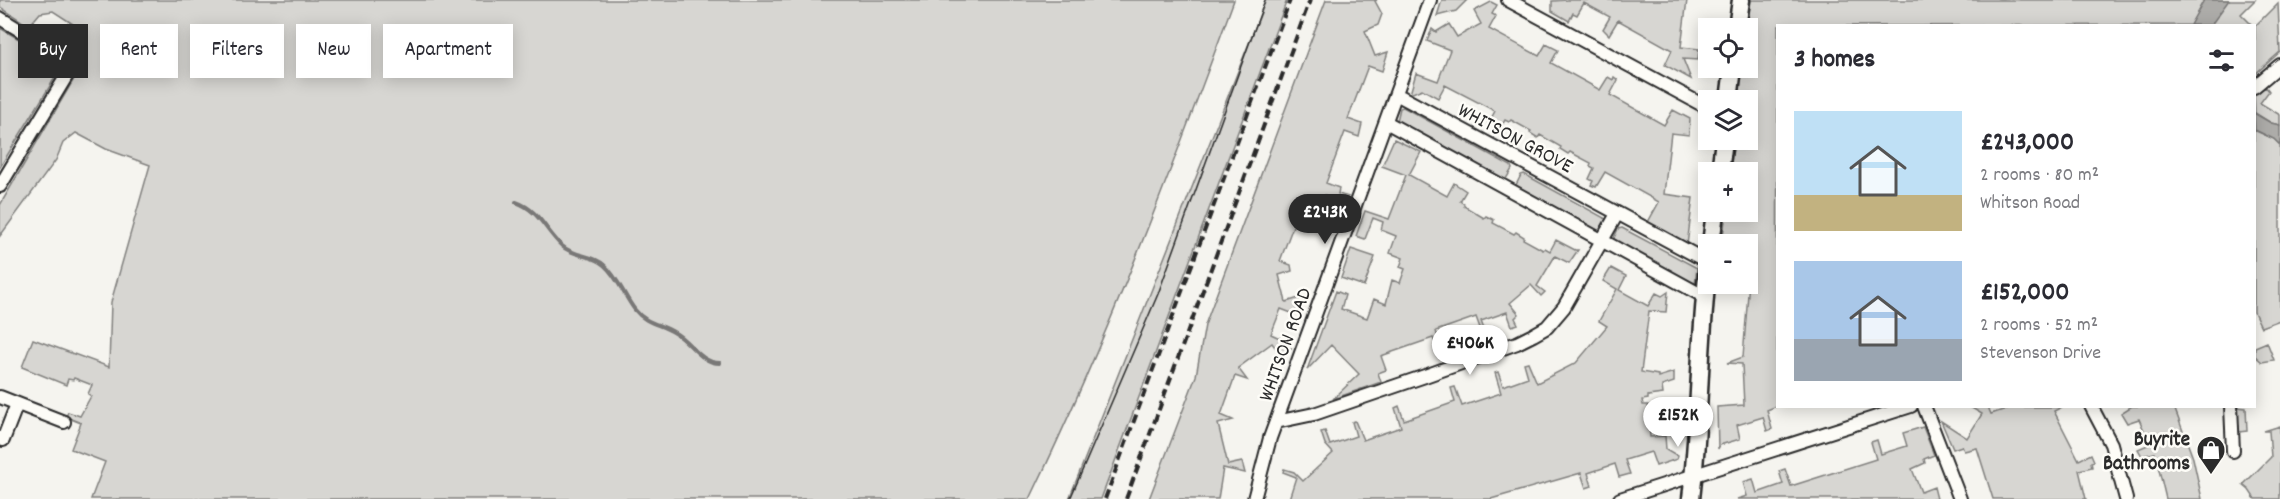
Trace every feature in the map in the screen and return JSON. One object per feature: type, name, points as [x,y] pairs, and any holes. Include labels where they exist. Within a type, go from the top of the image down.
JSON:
[{"type":"street","name":"WHITSON ROAD","points":[[1254,499],[1264,456],[1430,0]]},
{"type":"street","points":[[1508,0],[1698,103]]},
{"type":"street","points":[[1738,18],[1741,0]]},
{"type":"street","points":[[0,18],[67,59],[69,65],[68,75],[0,186]]},
{"type":"street","points":[[2256,85],[2280,65]]},
{"type":"street","name":"WHITSON GROVE","points":[[1396,94],[1698,259]]},
{"type":"street","points":[[1386,122],[1602,243],[1705,297]]},
{"type":"street","points":[[1276,422],[1314,414],[1525,340],[1547,327],[1564,308],[1617,214]]},
{"type":"street","points":[[1691,499],[1705,294]]},
{"type":"street","points":[[0,396],[64,422]]},
{"type":"street","points":[[0,438],[3,440],[17,404]]},
{"type":"street","points":[[1620,499],[1905,408]]},
{"type":"street","points":[[1925,408],[1960,499]]},
{"type":"street","points":[[2092,408],[2111,444],[2126,499]]},
{"type":"street","points":[[2231,408],[2233,451]]},
{"type":"shaded area","points":[[0,0],[1234,0],[1138,252],[1059,438],[1030,499],[91,499],[105,462],[71,449],[81,423],[66,417],[68,412],[80,416],[91,396],[88,394],[92,385],[74,378],[73,380],[68,379],[66,385],[22,367],[33,339],[109,367],[111,302],[150,165],[106,149],[76,133],[63,143],[56,160],[0,236],[0,205],[75,78],[88,78],[88,24],[73,24],[53,11],[40,13],[31,24],[26,24],[0,7]]},
{"type":"shaded area","points":[[1266,0],[1287,0],[1101,499],[1069,499]]},
{"type":"shaded area","points":[[1326,0],[1377,0],[1375,1],[1382,14],[1378,25],[1365,31],[1375,56],[1388,52],[1382,71],[1368,66],[1348,119],[1362,124],[1359,137],[1345,132],[1326,183],[1339,188],[1338,194],[1348,197],[1334,207],[1325,195],[1303,211],[1310,223],[1305,226],[1295,223],[1293,226],[1280,261],[1291,265],[1292,271],[1279,275],[1286,302],[1299,298],[1303,312],[1296,310],[1294,314],[1281,309],[1271,334],[1284,340],[1283,345],[1291,348],[1281,355],[1272,343],[1238,368],[1247,380],[1235,376],[1221,415],[1233,420],[1218,424],[1228,465],[1242,462],[1245,473],[1223,468],[1218,499],[1149,499],[1196,376],[1205,325]]},
{"type":"shaded area","points":[[1442,0],[1467,0],[1456,11],[1437,16]]},
{"type":"shaded area","points":[[1687,0],[1681,47],[1698,49],[1698,60],[1683,59],[1691,79],[1665,65],[1672,50],[1618,20],[1609,35],[1603,29],[1610,17],[1584,3],[1577,15],[1573,13],[1569,21],[1552,11],[1552,1]]},
{"type":"shaded area","points":[[1751,0],[2255,0],[2241,14],[2251,24],[1776,24],[1776,406],[1767,410],[1772,429],[1767,431],[1763,417],[1737,425],[1740,439],[1720,445],[1718,449],[1717,407],[1744,405],[1742,364],[1727,363],[1743,357],[1748,294],[1758,294],[1758,234],[1723,234],[1725,222],[1758,222],[1758,162],[1731,162],[1733,150],[1758,150],[1758,90],[1739,90],[1741,78],[1758,78],[1758,18],[1748,18]]},
{"type":"shaded area","points":[[2204,0],[2229,0],[2212,24],[2191,24]]},
{"type":"shaded area","points":[[1491,2],[1497,5],[1492,14],[1496,16],[1489,29],[1539,56],[1546,44],[1558,50],[1551,63],[1600,90],[1608,77],[1613,80],[1614,77],[1618,80],[1610,95],[1664,125],[1673,110],[1690,119],[1689,135],[1671,133],[1664,194],[1693,198],[1687,245],[1647,224],[1659,202],[1605,172],[1596,187],[1591,185],[1593,181],[1589,179],[1594,168],[1590,166],[1591,163],[1570,152],[1568,154],[1560,149],[1561,147],[1540,135],[1538,138],[1530,133],[1531,131],[1511,120],[1509,122],[1505,120],[1499,130],[1488,124],[1495,111],[1445,85],[1438,98],[1422,89],[1410,94],[1416,73],[1438,81],[1450,50],[1427,41],[1432,29],[1436,32],[1449,24],[1457,37],[1481,24],[1474,11]]},
{"type":"shaded area","points":[[2278,3],[2280,52],[2256,73],[2256,25]]},
{"type":"shaded area","points":[[0,28],[18,38],[18,78],[55,78],[0,167]]},
{"type":"shaded area","points":[[2266,87],[2269,91],[2260,103],[2280,115],[2280,125],[2271,123],[2256,114],[2256,92]]},
{"type":"shaded area","points":[[1403,107],[1511,166],[1512,169],[1506,179],[1504,180],[1397,121],[1400,108]]},
{"type":"shaded area","points":[[2256,114],[2271,123],[2280,125],[2280,145],[2274,139],[2256,130]]},
{"type":"shaded area","points":[[2256,131],[2274,139],[2280,145],[2280,320],[2261,327],[2256,316]]},
{"type":"shaded area","points":[[1394,139],[1421,152],[1409,175],[1447,196],[1454,183],[1466,191],[1460,201],[1464,206],[1484,218],[1486,216],[1494,220],[1493,223],[1514,234],[1516,232],[1524,237],[1523,239],[1543,250],[1545,248],[1550,251],[1556,240],[1578,250],[1569,263],[1555,256],[1537,286],[1545,292],[1541,296],[1531,285],[1510,303],[1519,314],[1515,318],[1518,324],[1512,326],[1507,312],[1481,321],[1486,335],[1483,336],[1476,317],[1436,331],[1442,351],[1439,352],[1433,338],[1381,356],[1386,370],[1378,373],[1381,382],[1333,399],[1359,374],[1331,345],[1307,370],[1336,291],[1345,295],[1341,309],[1367,318],[1374,299],[1386,304],[1392,280],[1400,283],[1405,269],[1400,267],[1403,258],[1390,253],[1396,236],[1381,230],[1383,222],[1373,218],[1365,239],[1356,236],[1365,211],[1389,219],[1406,175],[1382,166]]},
{"type":"shaded area","points":[[1524,174],[1606,219],[1608,222],[1600,234],[1515,187],[1521,175]]},
{"type":"shaded area","points":[[1622,228],[1697,268],[1695,285],[1613,240],[1618,229]]},
{"type":"shaded area","points":[[1351,249],[1375,257],[1364,286],[1341,278]]},
{"type":"shaded area","points":[[1611,268],[1626,276],[1619,290],[1648,306],[1656,293],[1662,296],[1668,292],[1666,312],[1649,311],[1641,372],[1658,375],[1658,377],[1674,372],[1674,382],[1662,386],[1663,394],[1648,396],[1648,399],[1642,400],[1643,405],[1648,405],[1650,437],[1665,436],[1666,449],[1678,456],[1677,459],[1656,466],[1651,452],[1625,460],[1630,474],[1619,477],[1615,464],[1588,473],[1592,486],[1586,488],[1581,473],[1491,499],[1289,499],[1296,477],[1283,472],[1284,469],[1294,472],[1303,481],[1333,453],[1325,444],[1321,432],[1325,431],[1330,445],[1356,436],[1352,422],[1355,421],[1363,440],[1401,427],[1395,408],[1399,406],[1404,420],[1455,402],[1451,388],[1455,387],[1462,406],[1501,393],[1495,373],[1498,372],[1503,386],[1528,377],[1524,363],[1528,362],[1537,383],[1576,363],[1607,326],[1599,321],[1617,289],[1603,281]]},
{"type":"shaded area","points":[[2267,342],[2274,360],[2262,362],[2256,357],[2256,347]]},
{"type":"shaded area","points":[[1972,408],[1988,408],[1991,414],[2009,408],[2060,408],[2054,411],[2079,460],[2091,454],[2094,461],[2091,462],[2092,467],[2079,470],[2086,499],[1993,499],[1977,448],[1964,451],[1962,446],[1953,449],[1941,421],[1967,438],[1982,414]]},
{"type":"shaded area","points":[[2129,408],[2174,408],[2193,458],[2202,499],[2166,499],[2155,453],[2142,456],[2138,449],[2150,444],[2139,419],[2127,423],[2121,413]]},
{"type":"shaded area","points":[[2237,408],[2246,408],[2247,431],[2239,432]]},
{"type":"shaded area","points":[[2280,426],[2280,499],[2255,499],[2243,485],[2271,457],[2269,431],[2264,431]]},
{"type":"shaded area","points":[[1923,427],[1934,455],[1924,459],[1925,463],[1912,469],[1921,492],[1934,487],[1937,499],[1737,499],[1747,496],[1743,482],[1753,479],[1757,493],[1783,484],[1779,471],[1785,469],[1791,486],[1876,459],[1871,442],[1877,440],[1881,454],[1907,446],[1903,433]]},
{"type":"waterway","points":[[516,202],[536,215],[567,250],[599,261],[604,265],[639,315],[675,333],[707,360],[720,363]]},
{"type":"tram line","points":[[1070,499],[1158,294],[1265,0]]},
{"type":"railway","points":[[1105,499],[1290,0]]},
{"type":"railway","points":[[1126,499],[1310,0]]},
{"type":"place","name":"Buyrite Bathrooms","points":[[2211,476]]}]
